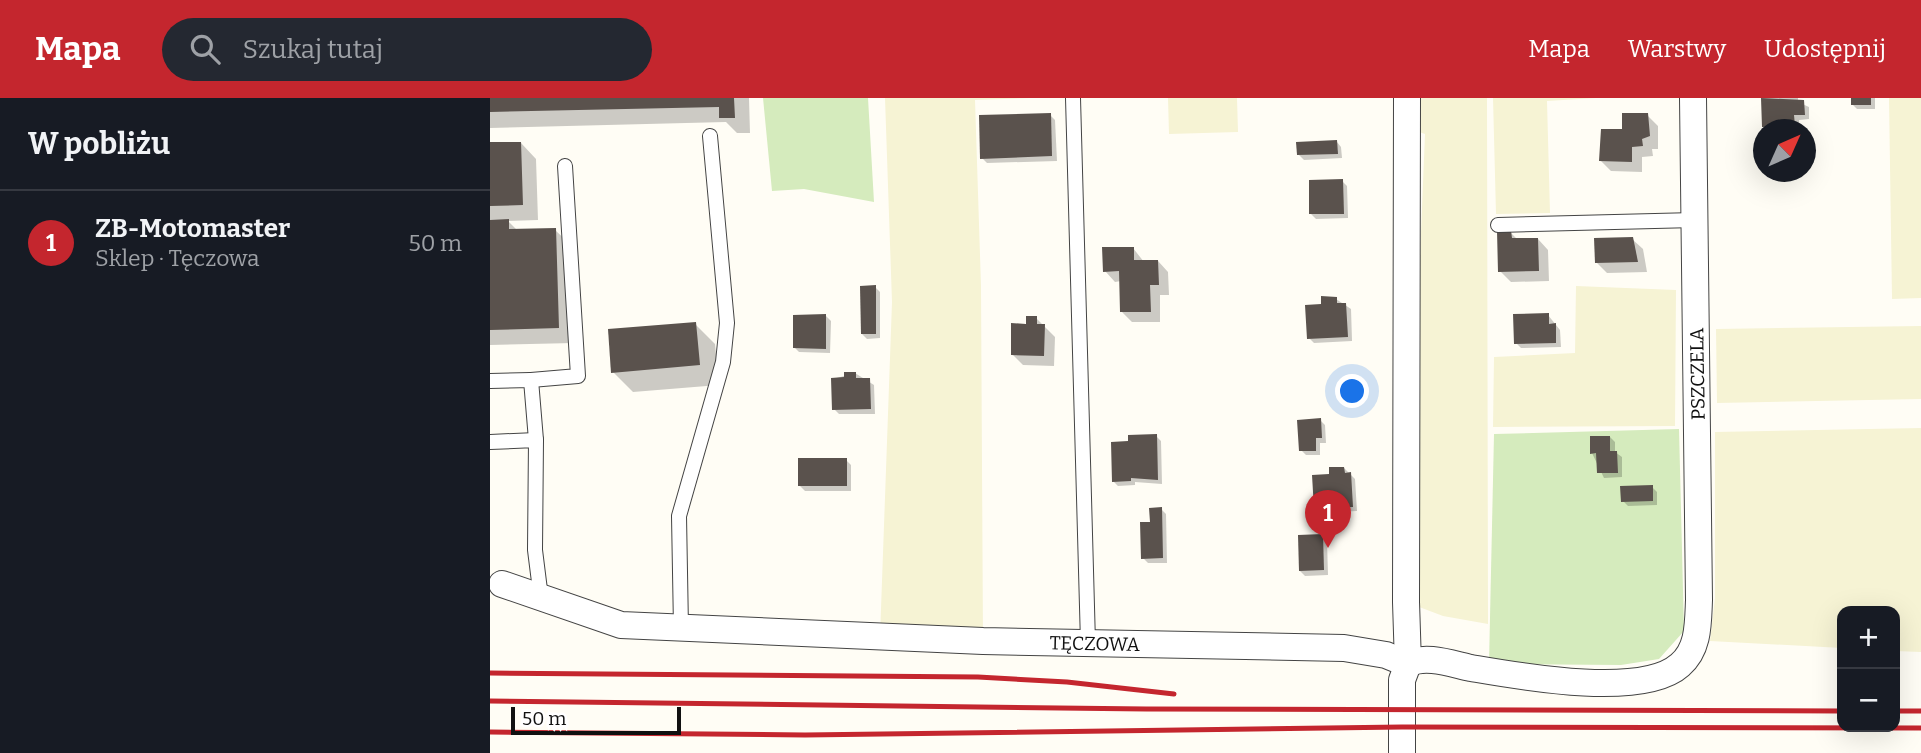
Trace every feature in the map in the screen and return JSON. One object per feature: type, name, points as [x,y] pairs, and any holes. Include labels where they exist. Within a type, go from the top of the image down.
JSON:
[{"type":"street","points":[[1402,753],[1402,680],[1408,664],[1407,98]]},
{"type":"street","name":"PSZCZELA","points":[[1692,650],[1697,633],[1699,600],[1693,98]]},
{"type":"street","name":"TĘCZOWA","points":[[496,584],[621,625],[1087,643],[1344,648],[1387,655],[1408,664],[1425,660],[1526,678],[1598,683],[1644,681],[1668,673],[1681,665],[1692,650]]},
{"type":"lane","points":[[1073,98],[1087,643]]},
{"type":"lane","points":[[681,628],[679,516],[723,362],[727,323],[710,136]]},
{"type":"lane","points":[[490,381],[578,376],[565,166]]},
{"type":"lane","points":[[1498,225],[1695,220]]},
{"type":"lane","points":[[531,380],[536,440],[535,550],[541,598]]},
{"type":"lane","points":[[490,443],[536,440]]},
{"type":"shaded area","points":[[885,98],[1030,98],[975,100],[981,286],[983,641],[880,637],[892,302]]},
{"type":"shaded area","points":[[1168,98],[1237,98],[1238,132],[1169,134]]},
{"type":"shaded area","points":[[1407,98],[1487,98],[1488,624],[1443,616],[1406,602],[1425,134],[1407,128]]},
{"type":"shaded area","points":[[1493,98],[1596,98],[1547,101],[1550,213],[1496,214]]},
{"type":"shaded area","points":[[1889,98],[1921,98],[1921,298],[1892,299]]},
{"type":"shaded area","points":[[1576,286],[1676,290],[1675,426],[1493,427],[1494,357],[1575,353]]},
{"type":"shaded area","points":[[1921,326],[1921,399],[1717,403],[1716,329]]},
{"type":"shaded area","points":[[1921,428],[1921,652],[1900,651],[1900,606],[1837,606],[1837,648],[1710,641],[1715,598],[1715,432]]},
{"type":"green space","points":[[763,98],[868,98],[874,202],[804,189],[772,191]]},
{"type":"green space","points":[[1679,429],[1684,631],[1659,659],[1621,665],[1489,664],[1494,434]]},
{"type":"building","points":[[490,98],[734,98],[735,118],[719,118],[719,107],[490,112]]},
{"type":"building","points":[[1761,98],[1804,100],[1805,115],[1794,115],[1794,119],[1762,119]]},
{"type":"building","points":[[1851,98],[1871,98],[1871,105],[1851,105]]},
{"type":"building","points":[[1051,113],[1052,156],[980,159],[979,115]]},
{"type":"building","points":[[1622,113],[1648,113],[1650,136],[1642,139],[1643,146],[1632,147],[1632,162],[1599,161],[1601,129],[1622,129]]},
{"type":"building","points":[[1337,140],[1338,154],[1297,155],[1296,142]]},
{"type":"building","points":[[490,142],[521,142],[523,205],[490,206]]},
{"type":"building","points":[[1343,179],[1344,214],[1309,214],[1309,180]]},
{"type":"building","points":[[509,219],[509,229],[556,228],[559,328],[490,330],[490,220]]},
{"type":"building","points":[[1497,231],[1511,231],[1512,238],[1538,238],[1539,271],[1498,272]]},
{"type":"building","points":[[1633,237],[1638,262],[1595,263],[1594,238]]},
{"type":"building","points":[[1102,247],[1134,247],[1134,260],[1158,260],[1159,285],[1150,285],[1151,312],[1120,312],[1119,271],[1103,272]]},
{"type":"building","points":[[876,285],[876,334],[861,334],[860,286]]},
{"type":"building","points":[[1321,296],[1337,297],[1337,303],[1346,303],[1348,337],[1307,339],[1305,305],[1321,304]]},
{"type":"building","points":[[1549,313],[1549,324],[1556,323],[1556,343],[1514,344],[1513,314]]},
{"type":"building","points":[[826,314],[826,349],[793,348],[793,315]]},
{"type":"building","points":[[1026,316],[1037,316],[1037,324],[1045,324],[1044,356],[1011,355],[1011,323],[1026,324]]},
{"type":"building","points":[[696,322],[700,365],[611,373],[608,329]]},
{"type":"building","points":[[844,372],[856,372],[856,378],[870,378],[871,409],[832,410],[831,378],[844,377]]},
{"type":"building","points":[[1321,418],[1322,438],[1316,438],[1316,451],[1299,451],[1297,420]]},
{"type":"building","points":[[1157,434],[1158,480],[1131,478],[1131,481],[1112,482],[1111,442],[1128,441],[1128,435]]},
{"type":"building","points":[[1590,436],[1610,436],[1610,451],[1617,451],[1618,473],[1597,473],[1596,453],[1590,454]]},
{"type":"building","points":[[798,458],[847,458],[847,486],[798,486]]},
{"type":"building","points":[[1329,467],[1344,467],[1345,473],[1351,472],[1353,507],[1314,509],[1312,475],[1329,474]]},
{"type":"building","points":[[1653,485],[1653,501],[1621,502],[1620,486]]},
{"type":"building","points":[[1162,507],[1163,558],[1141,559],[1140,522],[1150,522],[1149,508]]},
{"type":"building","points":[[1323,534],[1324,570],[1299,571],[1298,535]]},
{"type":"railway","points":[[490,673],[978,677],[1067,682],[1174,694]]},
{"type":"railway","points":[[490,701],[1146,709],[1837,711]]},
{"type":"railway","points":[[1900,711],[1921,711]]},
{"type":"railway","points":[[490,732],[805,735],[1402,727],[1921,728]]},
{"type":"place","name":"ZB-Motomaster","points":[[1328,548]]}]
